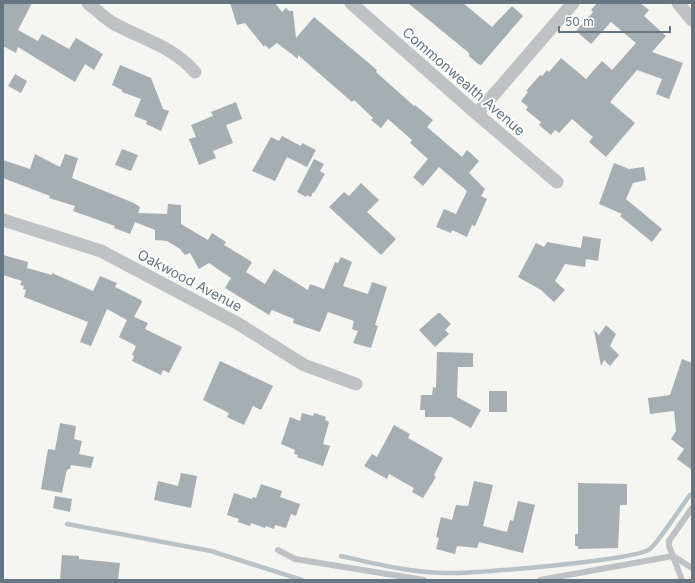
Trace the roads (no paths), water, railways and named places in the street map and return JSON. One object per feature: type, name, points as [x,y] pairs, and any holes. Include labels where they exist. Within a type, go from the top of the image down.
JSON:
[{"type":"street","points":[[88,3],[112,23],[159,44],[184,59],[195,72]]},
{"type":"street","name":"Commonwealth Avenue","points":[[351,3],[557,182]]},
{"type":"street","points":[[477,114],[573,3]]},
{"type":"street","points":[[678,3],[692,20]]},
{"type":"street","name":"Oakwood Avenue","points":[[3,220],[101,250],[237,323],[304,365],[356,384]]},
{"type":"lane","points":[[682,580],[669,541],[692,508]]},
{"type":"lane","points":[[278,550],[295,559],[424,580]]},
{"type":"lane","points":[[540,580],[673,556],[692,568]]},
{"type":"waterway","points":[[341,556],[408,570],[435,573],[464,573],[520,569],[617,558],[650,549],[665,531],[690,495]]},
{"type":"waterway","points":[[67,524],[211,551],[302,580]]}]
